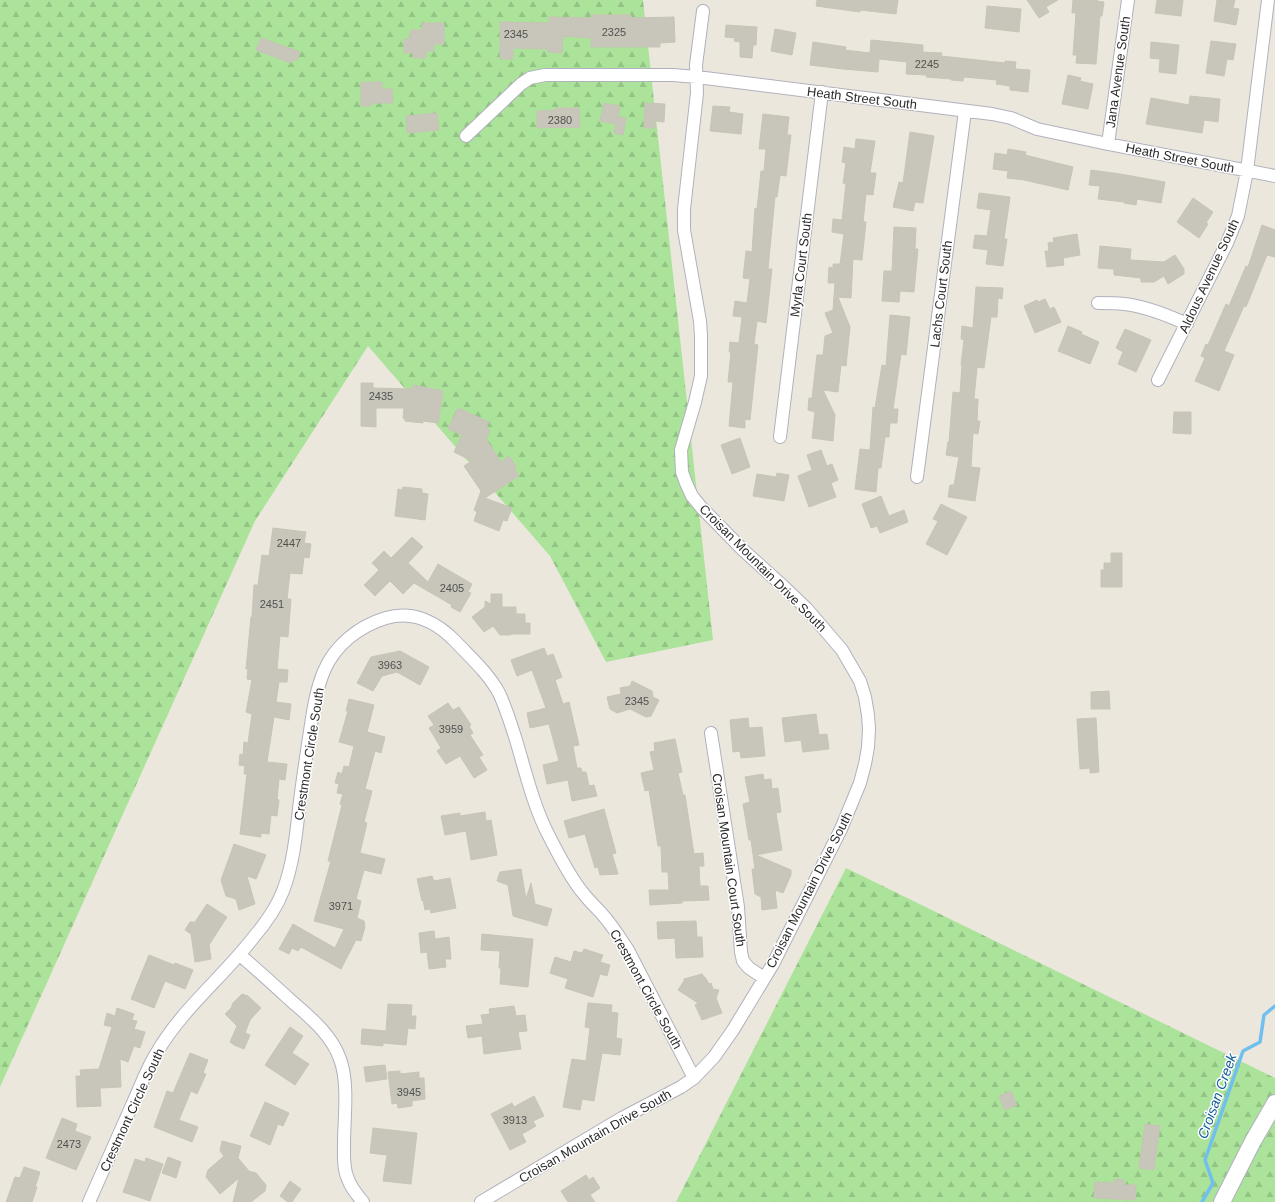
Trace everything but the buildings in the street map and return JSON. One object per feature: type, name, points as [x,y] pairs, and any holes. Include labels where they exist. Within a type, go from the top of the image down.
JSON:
[{"type":"main road","points":[[1222,1202],[1253,1141],[1275,1103]]},
{"type":"street","name":"Jana Avenue South","points":[[1108,144],[1128,0]]},
{"type":"street","name":"Aldous Avenue South","points":[[1158,380],[1227,243],[1238,216],[1247,171],[1268,0]]},
{"type":"street","name":"Croisan Mountain Drive South","points":[[481,1202],[622,1118],[670,1093],[694,1078],[714,1057],[729,1036],[773,964],[828,855],[860,784],[865,764],[868,747],[868,715],[865,697],[860,681],[842,650],[806,608],[784,586],[743,550],[701,508],[692,496],[682,472],[681,450],[701,376],[700,321],[684,230],[684,220],[686,187],[697,93],[696,65],[703,11]]},
{"type":"street","name":"Heath Street South","points":[[466,136],[521,84],[530,78],[545,75],[697,76],[1010,118],[1037,129],[1275,176]]},
{"type":"street","name":"Myrla Court South","points":[[780,437],[822,92]]},
{"type":"street","name":"Lachs Court South","points":[[917,477],[965,111]]},
{"type":"street","points":[[1098,303],[1122,303],[1132,305],[1167,315],[1187,324]]},
{"type":"street","name":"Crestmont Circle South","points":[[89,1202],[155,1054],[177,1024],[240,955],[266,921],[280,898],[295,844],[305,763],[313,715],[324,671],[332,656],[341,645],[353,635],[372,623],[401,615],[416,616],[432,622],[448,633],[487,674],[498,692],[506,710],[546,831],[583,894],[618,933],[694,1078]]},
{"type":"street","name":"Croisan Mountain Court South","points":[[711,733],[738,906],[741,952],[743,961],[749,968],[764,978]]},
{"type":"street","points":[[240,955],[313,1020],[334,1046],[340,1059],[345,1084],[345,1171],[354,1191],[363,1202]]},
{"type":"green space","points":[[0,0],[643,0],[713,640],[606,662],[550,556],[368,346],[255,521],[0,1087]]},
{"type":"green space","points":[[846,868],[1275,1078],[1275,1202],[676,1202]]},
{"type":"waterway","name":"Croisan Creek","points":[[1202,1202],[1213,1183],[1205,1160],[1243,1051],[1260,1042],[1264,1015],[1275,1006]]}]
